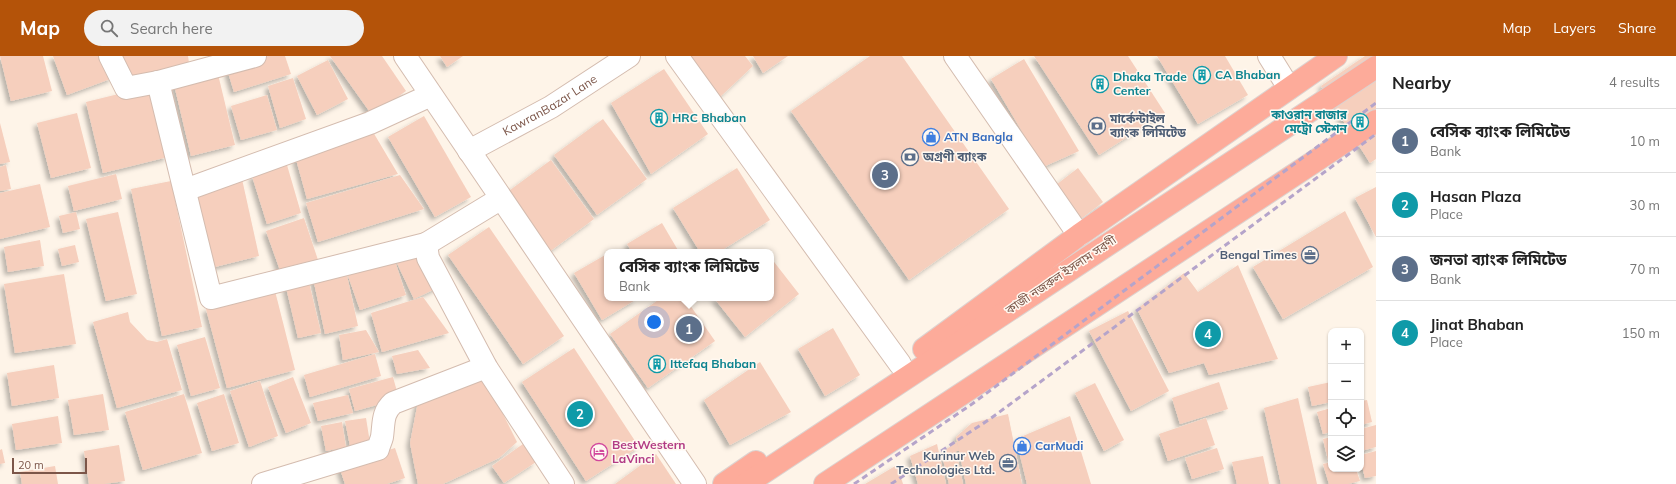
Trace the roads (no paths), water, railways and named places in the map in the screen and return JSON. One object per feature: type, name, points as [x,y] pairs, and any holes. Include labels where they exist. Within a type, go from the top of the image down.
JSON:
[{"type":"highway","points":[[724,484],[932,343],[1079,235],[1336,56]]},
{"type":"highway","name":"কাজী নজরুল ইসলাম সরণী","points":[[746,484],[1376,67]]},
{"type":"highway","points":[[825,484],[1376,121]]},
{"type":"street","points":[[110,56],[126,88],[158,82],[255,56]]},
{"type":"street","points":[[405,56],[470,151],[500,199],[695,484]]},
{"type":"street","name":"KawranBazar Lane","points":[[470,151],[551,107],[630,56]]},
{"type":"street","points":[[677,56],[900,364]]},
{"type":"street","points":[[955,56],[1079,235]]},
{"type":"street","points":[[1269,56],[1289,88]]},
{"type":"street","points":[[158,82],[211,298],[426,244],[500,199]]},
{"type":"street","points":[[185,190],[370,123],[431,95]]},
{"type":"street","points":[[426,244],[428,258],[486,367],[563,484]]},
{"type":"street","points":[[264,484],[378,449],[382,436],[383,421],[387,409],[393,403],[486,367]]},
{"type":"railway","points":[[854,484],[972,404],[1376,103]]},
{"type":"railway","points":[[891,484],[990,419],[1376,134]]},
{"type":"place","name":"CA Bhaban","points":[[1202,75]]},
{"type":"place","name":"Dhaka Trade Center","points":[[1100,84]]},
{"type":"place","name":"HRC Bhaban","points":[[659,118]]},
{"type":"place","name":"কাওরান বাজার মেট্রো স্টেশন","points":[[1360,122]]},
{"type":"place","name":"মার্কেন্টাইল ব্যাংক লিমিটেড","points":[[1097,126]]},
{"type":"place","name":"ATN Bangla","points":[[931,137]]},
{"type":"place","name":"অগ্রণী ব্যাংক","points":[[910,157]]},
{"type":"place","name":"জনতা ব্যাংক লিমিটেড","points":[[885,175]]},
{"type":"place","name":"Bengal Times","points":[[1310,255]]},
{"type":"place","name":"বেসিক ব্যাংক লিমিটেড","points":[[689,329]]},
{"type":"place","name":"Jinat Bhaban","points":[[1208,334]]},
{"type":"place","name":"Ittefaq Bhaban","points":[[657,364]]},
{"type":"place","name":"Hasan Plaza","points":[[580,414]]},
{"type":"place","name":"CarMudi","points":[[1022,446]]},
{"type":"place","name":"BestWestern LaVinci","points":[[599,452]]},
{"type":"place","name":"Kurinur Web Technologies Ltd.","points":[[1008,463]]}]
